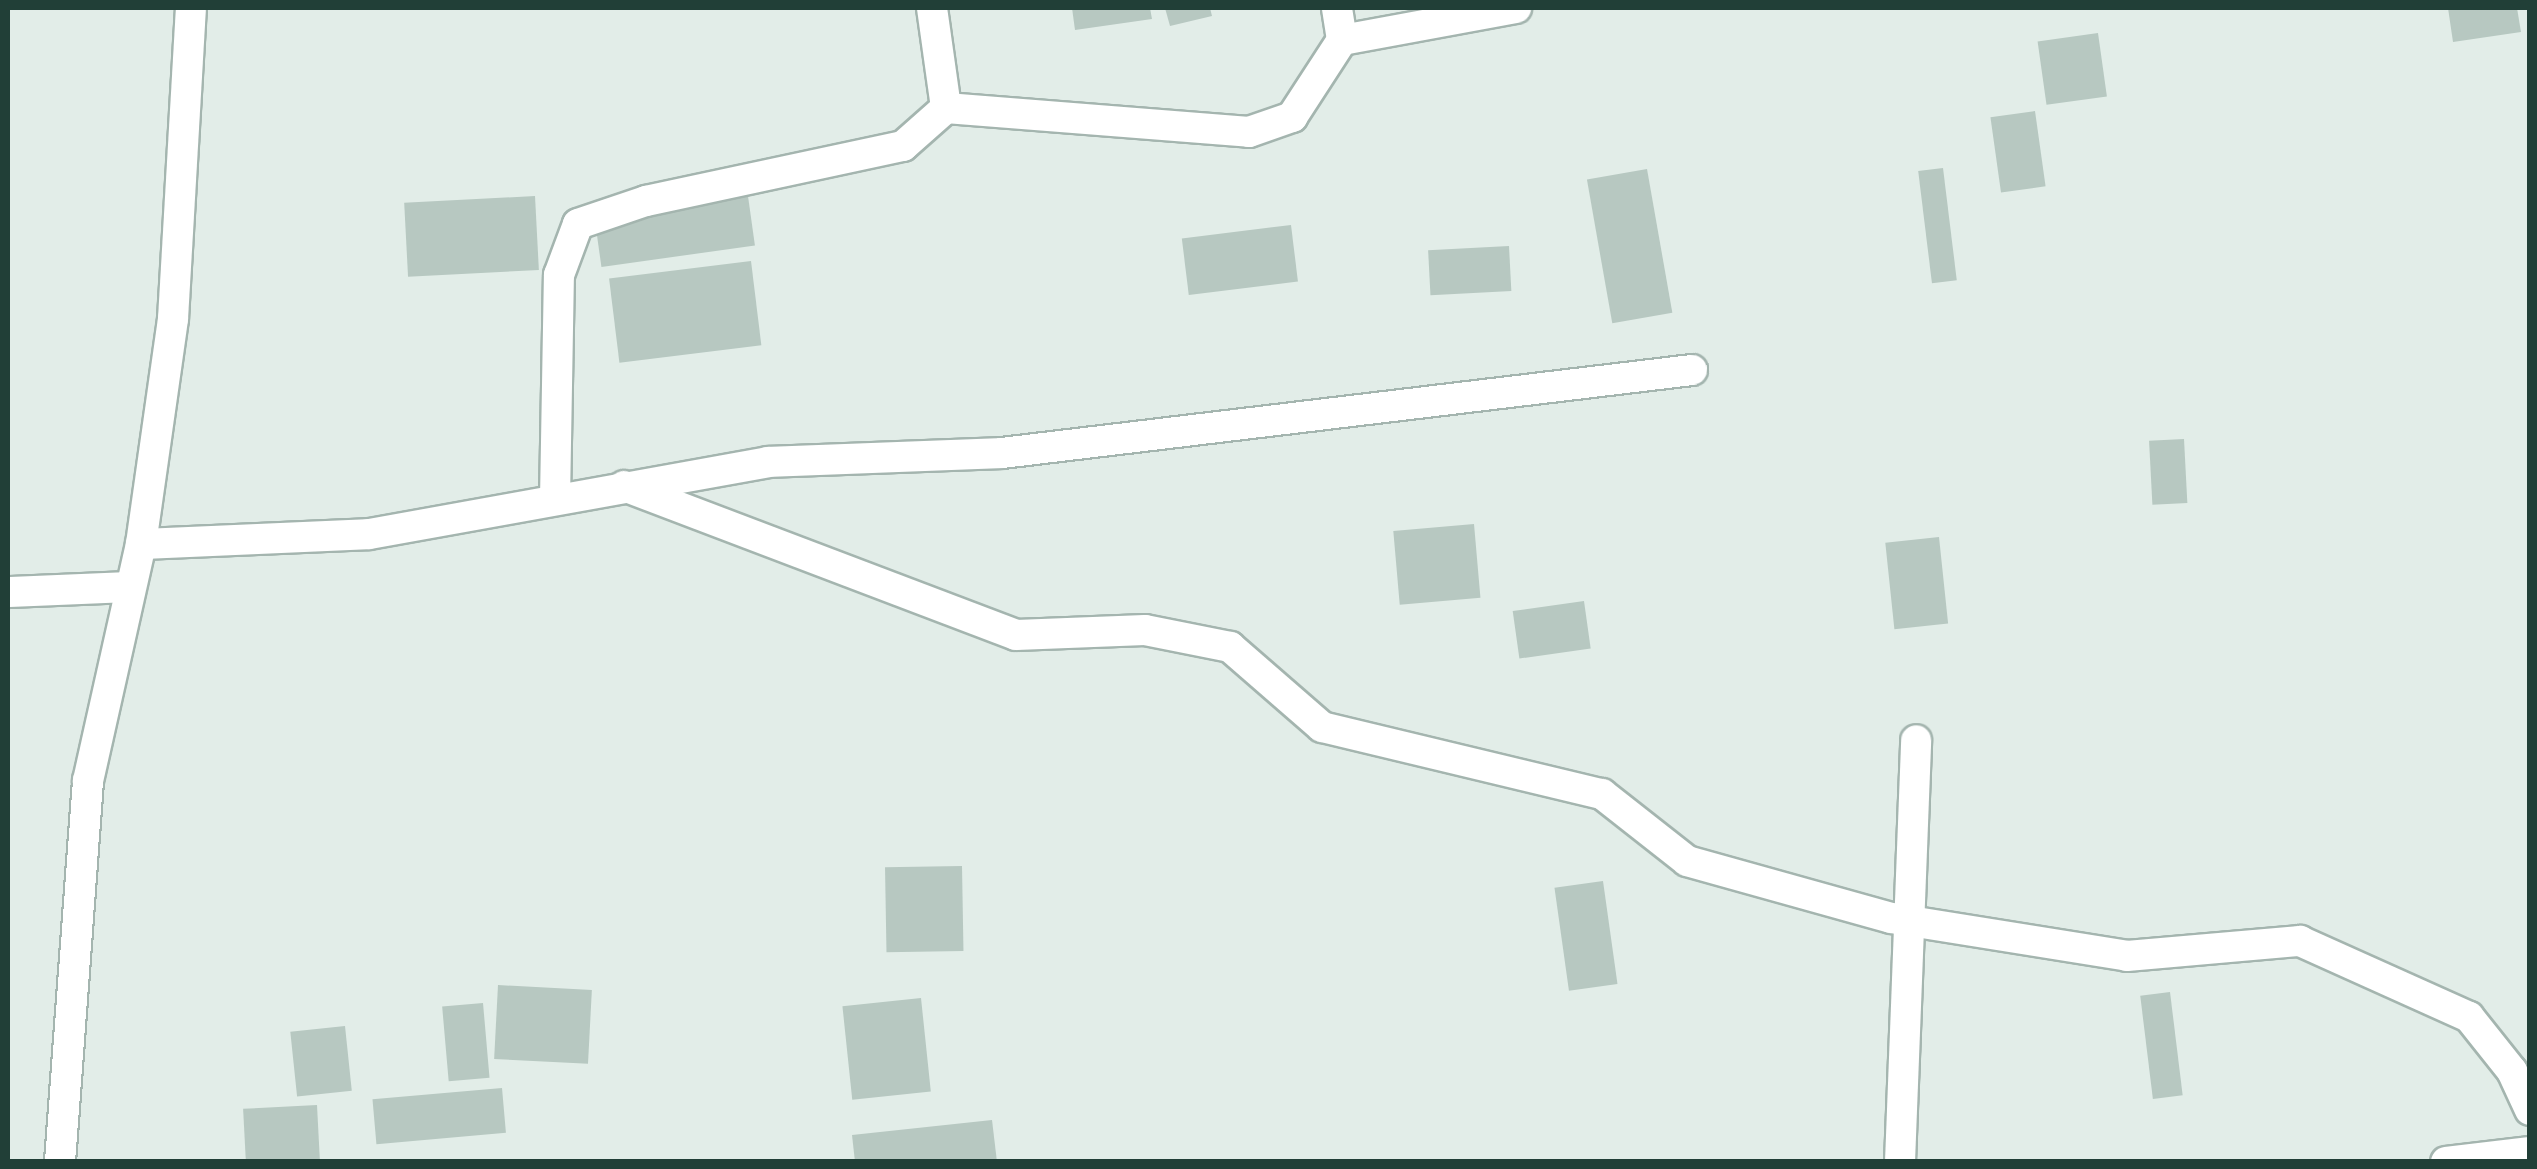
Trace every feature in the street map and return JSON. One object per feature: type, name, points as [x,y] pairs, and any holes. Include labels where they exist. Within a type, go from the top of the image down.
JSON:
[{"type":"street","points":[[60,1162],[88,781],[126,587],[141,544],[173,319],[191,8]]},
{"type":"street","points":[[932,8],[946,108]]},
{"type":"street","points":[[555,500],[558,275],[578,224],[646,201],[903,146],[946,108],[1249,132],[1292,117],[1342,40],[1337,8]]},
{"type":"street","points":[[1342,40],[1516,8]]},
{"type":"street","points":[[141,544],[369,534],[768,462],[1002,453],[1692,370]]},
{"type":"street","points":[[624,486],[1016,635],[1146,630],[1230,647],[1322,727],[1602,794],[1687,861],[1911,921],[2127,956],[2300,941],[2469,1016],[2512,1071],[2530,1110]]},
{"type":"street","points":[[8,592],[126,587]]},
{"type":"street","points":[[1900,1162],[1916,740]]},
{"type":"street","points":[[2446,1162],[2530,1152]]},
{"type":"building","points":[[1072,8],[1150,8],[1152,19],[1075,30]]},
{"type":"building","points":[[1165,8],[1210,8],[1212,16],[1170,26]]},
{"type":"building","points":[[2448,8],[2517,8],[2521,32],[2453,42]]},
{"type":"building","points":[[2098,33],[2107,96],[2047,105],[2038,41]]},
{"type":"building","points":[[2035,111],[2046,186],[2001,193],[1990,117]]},
{"type":"building","points":[[1943,168],[1957,280],[1932,283],[1918,171]]},
{"type":"building","points":[[1647,169],[1672,313],[1612,323],[1587,180]]},
{"type":"building","points":[[747,189],[755,245],[601,267],[594,211]]},
{"type":"building","points":[[535,196],[539,270],[408,277],[404,203]]},
{"type":"building","points":[[1291,225],[1298,282],[1189,295],[1182,238]]},
{"type":"building","points":[[1509,246],[1511,291],[1430,295],[1428,250]]},
{"type":"building","points":[[751,261],[761,345],[619,363],[609,278]]},
{"type":"building","points":[[2184,439],[2187,503],[2152,505],[2149,441]]},
{"type":"building","points":[[1474,524],[1480,598],[1400,605],[1393,531]]},
{"type":"building","points":[[1939,537],[1948,624],[1894,629],[1885,543]]},
{"type":"building","points":[[1584,601],[1591,649],[1519,659],[1513,611]]},
{"type":"building","points":[[962,866],[963,951],[886,952],[885,867]]},
{"type":"building","points":[[1603,881],[1617,984],[1569,991],[1554,888]]},
{"type":"building","points":[[498,985],[592,990],[588,1064],[494,1059]]},
{"type":"building","points":[[2170,992],[2183,1095],[2153,1099],[2140,996]]},
{"type":"building","points":[[921,998],[931,1091],[852,1100],[842,1006]]},
{"type":"building","points":[[483,1003],[490,1078],[449,1081],[442,1007]]},
{"type":"building","points":[[345,1026],[352,1091],[297,1096],[290,1032]]},
{"type":"building","points":[[502,1088],[506,1133],[376,1144],[372,1099]]},
{"type":"building","points":[[317,1105],[320,1162],[246,1162],[243,1109]]},
{"type":"building","points":[[992,1120],[997,1162],[855,1162],[852,1135]]}]
